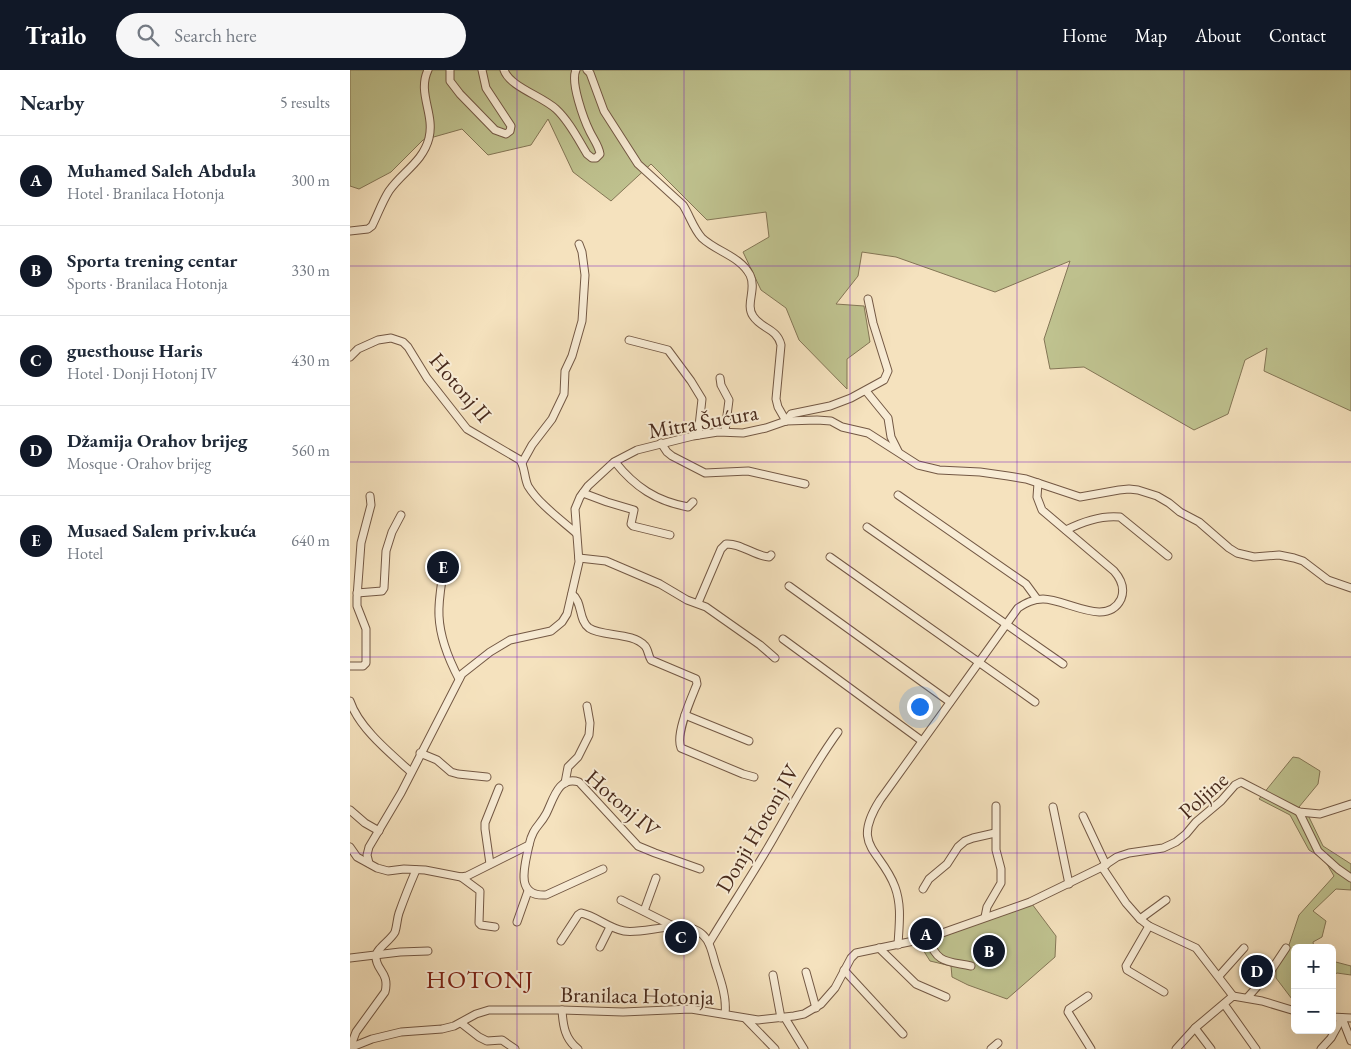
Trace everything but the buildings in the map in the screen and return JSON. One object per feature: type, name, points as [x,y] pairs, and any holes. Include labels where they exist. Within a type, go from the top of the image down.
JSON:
[{"type":"street","points":[[350,231],[368,229],[372,226],[390,189],[410,169],[428,142],[430,128],[429,112],[423,86],[428,70]]},
{"type":"street","points":[[450,70],[450,81],[460,94],[495,130],[501,134],[506,134],[510,131],[511,126],[486,88],[482,70]]},
{"type":"street","points":[[504,70],[509,78],[555,108],[587,154],[592,158],[596,158],[600,154],[600,149],[586,123],[579,100],[574,78],[576,70]]},
{"type":"street","points":[[587,70],[590,73],[604,111],[638,164],[683,205],[694,228],[703,239],[734,258],[746,269],[750,276],[753,287],[750,307],[752,314],[754,318],[780,339],[782,346],[776,399],[786,421],[831,421],[842,427],[868,433],[918,465],[929,468],[992,473],[1038,483],[1080,497],[1129,489],[1157,496],[1199,522],[1237,553],[1254,557],[1279,555],[1294,558],[1303,561],[1328,580],[1351,588]]},
{"type":"street","points":[[576,533],[543,503],[529,487],[523,473],[522,463],[532,445],[552,419],[564,394],[565,370],[572,356],[582,316],[585,276],[584,262],[579,244]]},
{"type":"street","name":"Mitra Šućura","points":[[369,863],[367,850],[411,772],[459,679],[469,667],[510,640],[551,631],[562,622],[567,614],[579,558],[575,509],[583,492],[615,462],[637,450],[698,435],[725,432],[743,433],[771,427],[786,421],[791,414],[830,406],[866,391],[884,380],[888,370],[873,323],[868,299]]},
{"type":"street","name":"Hotonj II","points":[[350,357],[358,349],[378,340],[390,338],[403,342],[427,378],[468,429],[522,463]]},
{"type":"street","points":[[629,340],[668,350],[691,381],[702,399],[698,435]]},
{"type":"street","points":[[720,378],[721,385],[729,400],[725,432]]},
{"type":"street","points":[[866,391],[888,418],[891,437],[898,451]]},
{"type":"street","points":[[661,443],[672,456],[705,473],[748,472],[805,484]]},
{"type":"street","points":[[615,462],[632,482],[653,496],[688,507],[693,502]]},
{"type":"street","points":[[898,945],[900,910],[897,895],[890,877],[870,846],[868,830],[876,807],[1018,608],[1026,602],[1037,599],[1057,601],[1098,613],[1115,607],[1123,593],[1119,577],[1042,510],[1037,497],[1038,483]]},
{"type":"street","points":[[583,492],[634,510],[631,524],[633,526],[670,535]]},
{"type":"street","points":[[898,495],[1026,584],[1037,599]]},
{"type":"street","points":[[350,666],[363,666],[366,663],[366,629],[357,606],[357,593],[361,543],[371,505],[370,496]]},
{"type":"street","points":[[357,593],[378,592],[384,588],[386,552],[392,532],[401,515]]},
{"type":"street","points":[[1066,530],[1075,525],[1100,518],[1120,517],[1168,556]]},
{"type":"street","points":[[867,527],[1062,664]]},
{"type":"street","points":[[698,603],[721,550],[726,544],[732,544],[760,555],[770,557],[771,555]]},
{"type":"street","points":[[830,557],[1035,702]]},
{"type":"street","points":[[579,558],[606,561],[660,584],[687,600],[698,603],[723,618],[775,658]]},
{"type":"street","points":[[444,566],[439,609],[440,626],[450,662],[459,679]]},
{"type":"street","points":[[789,586],[950,702]]},
{"type":"street","points":[[572,594],[577,600],[587,626],[596,631],[626,636],[642,643],[651,660],[696,679],[697,684],[685,715],[679,743],[681,748],[754,777]]},
{"type":"street","points":[[783,639],[922,741]]},
{"type":"street","points":[[350,701],[357,716],[376,738],[411,772]]},
{"type":"street","points":[[565,783],[568,767],[578,757],[589,735],[590,723],[587,706]]},
{"type":"street","points":[[685,715],[748,740]]},
{"type":"street","name":"Donji Hotonj IV","points":[[709,943],[763,856],[817,761],[838,732]]},
{"type":"street","points":[[420,753],[437,760],[451,772],[487,777]]},
{"type":"street","name":"Hotonj IV","points":[[517,922],[528,891],[524,885],[524,875],[529,845],[534,830],[544,818],[555,795],[570,780],[579,782],[638,846],[700,869]]},
{"type":"street","name":"Poljine","points":[[1104,866],[1117,857],[1129,853],[1163,848],[1176,842],[1221,801],[1235,784],[1241,782],[1298,812],[1320,814],[1351,804]]},
{"type":"street","points":[[490,864],[485,823],[499,788]]},
{"type":"street","points":[[985,917],[987,907],[1001,883],[1001,869],[996,850],[996,806]]},
{"type":"street","points":[[1053,807],[1069,884]]},
{"type":"street","points":[[350,810],[365,823],[379,831]]},
{"type":"street","points":[[1298,812],[1318,851],[1351,878]]},
{"type":"street","points":[[1083,816],[1104,866],[1126,903],[1140,919],[1149,926],[1196,948],[1233,996],[1248,998],[1291,1010]]},
{"type":"street","points":[[923,889],[929,879],[947,864],[958,847],[965,841],[995,833]]},
{"type":"street","points":[[461,877],[529,845]]},
{"type":"street","points":[[350,847],[357,857],[377,868],[388,871],[404,869],[461,877],[480,891],[479,923],[495,927]]},
{"type":"street","name":"Branilaca Hotonja","points":[[352,1048],[393,1033],[442,1029],[461,1023],[482,1011],[562,1010],[623,1012],[691,1009],[758,1020],[804,1014],[821,1004],[835,988],[851,958],[856,954],[928,938],[1030,902],[1104,866]]},
{"type":"street","points":[[352,1048],[356,1032],[385,992],[387,984],[376,952],[391,939],[395,932],[399,913],[416,870]]},
{"type":"street","points":[[528,891],[546,896],[603,870]]},
{"type":"street","points":[[644,912],[656,878]]},
{"type":"street","points":[[620,900],[673,926]]},
{"type":"street","points":[[1140,919],[1166,900]]},
{"type":"street","points":[[562,942],[581,913],[610,927],[624,931],[635,932],[673,926],[700,933],[709,943],[723,988],[726,1007],[725,1014]]},
{"type":"street","points":[[1149,926],[1126,966],[1127,970],[1164,992]]},
{"type":"street","points":[[600,947],[610,927]]},
{"type":"street","points":[[928,938],[933,953],[937,957],[971,966]]},
{"type":"street","points":[[879,948],[916,984],[946,997]]},
{"type":"street","points":[[1219,976],[1244,948]]},
{"type":"street","points":[[1248,998],[1270,972],[1286,948]]},
{"type":"street","points":[[350,958],[400,952],[428,952]]},
{"type":"street","points":[[844,970],[904,1034]]},
{"type":"street","points":[[806,972],[816,1008]]},
{"type":"street","points":[[773,975],[783,1018],[804,1049]]},
{"type":"street","points":[[1088,996],[1069,1009],[1068,1012],[1091,1049]]},
{"type":"street","points":[[1176,1049],[1195,1028],[1233,996]]},
{"type":"street","points":[[1224,1004],[1256,1049]]},
{"type":"street","points":[[562,1010],[567,1037],[576,1048]]},
{"type":"street","points":[[1336,1017],[1351,1018]]},
{"type":"street","points":[[1342,1018],[1351,1041]]},
{"type":"street","points":[[1322,1049],[1331,1038],[1342,1018]]},
{"type":"street","name":"Branilaca Hotonja","points":[[746,1019],[775,1049]]},
{"type":"street","points":[[461,1023],[478,1037],[487,1041],[502,1040],[515,1049]]},
{"type":"street","points":[[1195,1028],[1211,1049]]},
{"type":"street","points":[[991,1049],[998,1043]]},
{"type":"green space","points":[[350,70],[1351,70],[1351,411],[1264,371],[1267,348],[1245,360],[1228,414],[1194,430],[1084,367],[1050,369],[1044,339],[1070,261],[995,292],[896,257],[862,252],[858,276],[836,304],[864,306],[870,342],[847,359],[847,389],[799,340],[786,308],[761,290],[743,252],[769,237],[766,212],[707,220],[651,164],[611,201],[573,172],[548,119],[531,145],[488,155],[462,129],[423,140],[391,172],[359,189],[350,186]]},
{"type":"green space","points":[[1293,757],[1299,758],[1320,771],[1318,784],[1299,807],[1308,815],[1323,846],[1351,864],[1351,890],[1336,889],[1313,911],[1326,921],[1322,937],[1313,942],[1313,944],[1291,944],[1291,998],[1276,978],[1276,965],[1287,951],[1299,915],[1334,876],[1324,859],[1309,850],[1290,815],[1259,799]]},
{"type":"green space","points":[[1032,904],[1056,936],[1055,957],[1007,999],[952,977],[951,966],[930,961],[920,945]]},
{"type":"green space","points":[[1336,962],[1351,966],[1351,975],[1337,973]]},
{"type":"place","name":"Musaed Salem priv.kuća","points":[[443,567]]},
{"type":"place","name":"Muhamed Saleh Abdula","points":[[926,934]]},
{"type":"place","name":"guesthouse Haris","points":[[681,937]]},
{"type":"place","name":"Sporta trening centar","points":[[989,951]]},
{"type":"place","name":"Džamija Orahov brijeg","points":[[1257,971]]},
{"type":"district","name":"HOTONJ","points":[[480,979]]}]
